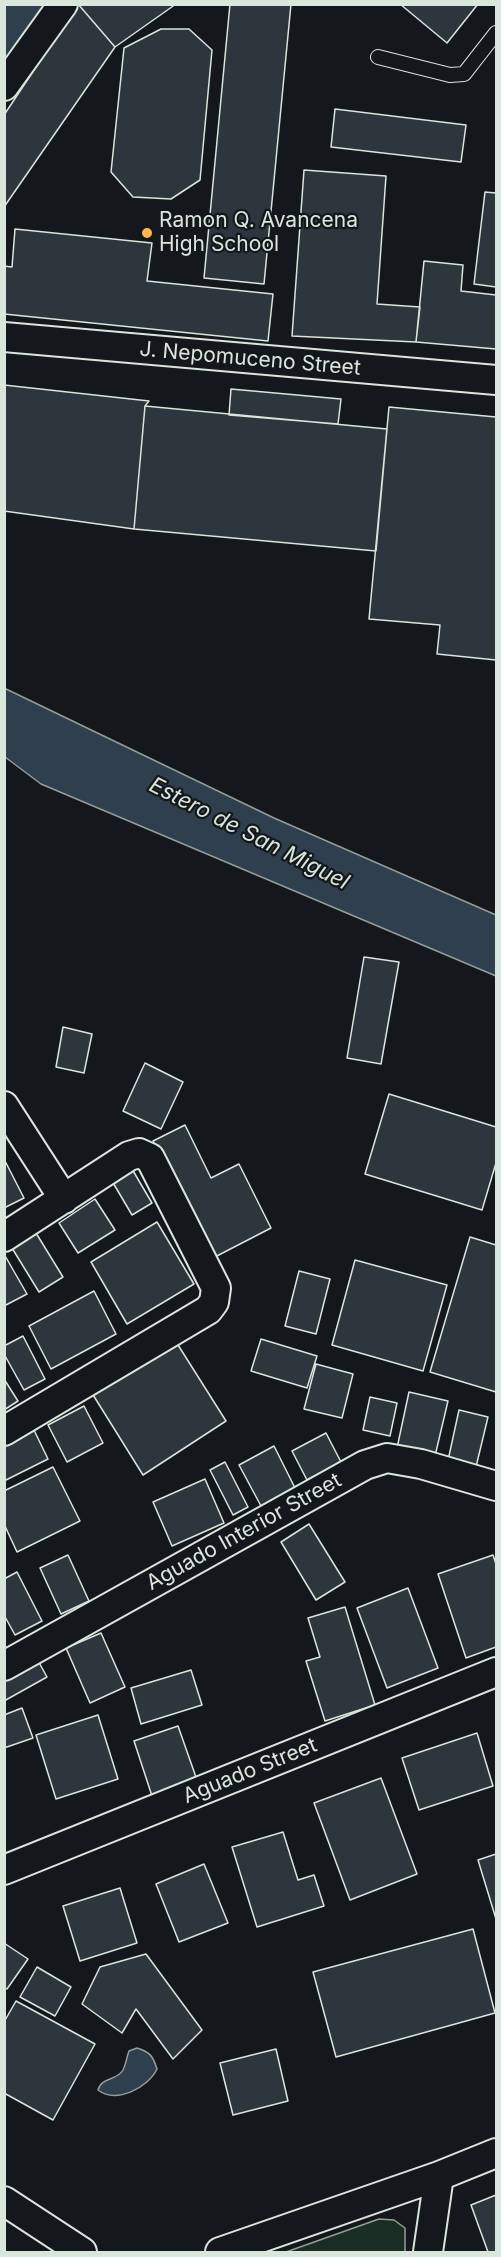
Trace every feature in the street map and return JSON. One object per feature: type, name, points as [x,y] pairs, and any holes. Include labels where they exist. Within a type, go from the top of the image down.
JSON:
[{"type":"street","points":[[4,86],[63,4]]},
{"type":"street","name":"J. Nepomuceno Street","points":[[4,337],[496,380]]},
{"type":"street","points":[[4,1106],[64,1199]]},
{"type":"street","points":[[4,1237],[129,1156],[140,1153],[150,1158],[216,1288],[214,1302],[208,1310],[4,1431]]},
{"type":"street","name":"Aguado Interior Street","points":[[4,1666],[365,1465],[387,1458],[421,1464],[496,1486]]},
{"type":"street","name":"Aguado Street","points":[[4,1870],[496,1672]]},
{"type":"street","points":[[220,2253],[439,2176],[496,2153]]},
{"type":"street","points":[[428,2253],[439,2176]]},
{"type":"street","points":[[4,2201],[82,2253]]},
{"type":"lane","points":[[378,57],[450,75],[464,74],[496,33]]},
{"type":"green space","points":[[379,2219],[394,2220],[405,2228],[405,2252],[286,2252]]},
{"type":"water","points":[[5,5],[53,5],[5,68]]},
{"type":"water","name":"Estero de San Miguel","points":[[4,688],[274,818],[496,915],[496,976],[41,784],[5,757]]},
{"type":"water","points":[[137,2048],[148,2053],[152,2058],[157,2069],[153,2076],[139,2088],[122,2095],[105,2094],[98,2090],[102,2083],[120,2073],[124,2068],[129,2051]]},
{"type":"building","points":[[78,4],[115,47],[4,207],[4,115]]},
{"type":"building","points":[[78,4],[176,4],[115,47]]},
{"type":"building","points":[[230,4],[291,4],[264,284],[204,278]]},
{"type":"building","points":[[400,4],[478,4],[447,43]]},
{"type":"building","points":[[161,29],[189,29],[212,50],[200,180],[171,199],[133,197],[111,172],[124,48]]},
{"type":"building","points":[[335,109],[466,125],[461,162],[331,147]]},
{"type":"building","points":[[304,170],[386,176],[377,304],[420,307],[416,342],[292,336]]},
{"type":"building","points":[[485,192],[496,193],[496,287],[474,284]]},
{"type":"building","points":[[15,229],[152,243],[147,281],[273,294],[268,341],[4,314],[4,266],[12,267]]},
{"type":"building","points":[[424,261],[463,265],[461,291],[496,295],[496,349],[416,342]]},
{"type":"building","points":[[4,385],[149,401],[145,406],[134,529],[4,511]]},
{"type":"building","points":[[231,389],[341,399],[338,424],[229,415]]},
{"type":"building","points":[[145,406],[387,429],[376,551],[134,529]]},
{"type":"building","points":[[389,407],[496,417],[496,660],[437,654],[440,625],[369,619]]},
{"type":"building","points":[[364,957],[399,962],[381,1064],[347,1058]]},
{"type":"building","points":[[63,1027],[92,1034],[84,1073],[56,1067]]},
{"type":"building","points":[[145,1063],[183,1082],[161,1129],[123,1111]]},
{"type":"building","points":[[389,1094],[496,1127],[496,1163],[482,1210],[365,1174]]},
{"type":"building","points":[[185,1125],[211,1178],[239,1164],[271,1228],[211,1259],[153,1141]]},
{"type":"building","points":[[4,1159],[24,1198],[4,1208]]},
{"type":"building","points":[[132,1169],[152,1203],[132,1215],[112,1181]]},
{"type":"building","points":[[95,1199],[115,1230],[78,1253],[59,1223]]},
{"type":"building","points":[[157,1222],[194,1284],[127,1324],[91,1262]]},
{"type":"building","points":[[36,1233],[63,1277],[39,1292],[12,1248]]},
{"type":"building","points":[[470,1237],[496,1245],[496,1392],[430,1372]]},
{"type":"building","points":[[4,1254],[27,1294],[4,1306]]},
{"type":"building","points":[[355,1260],[447,1285],[423,1371],[332,1345]]},
{"type":"building","points":[[299,1271],[330,1279],[316,1334],[285,1326]]},
{"type":"building","points":[[94,1291],[116,1334],[51,1369],[29,1326]]},
{"type":"building","points":[[23,1336],[45,1379],[24,1390],[4,1354],[4,1346]]},
{"type":"building","points":[[173,1337],[226,1421],[143,1475],[90,1390]]},
{"type":"building","points":[[261,1339],[317,1356],[307,1388],[251,1371]]},
{"type":"building","points":[[316,1364],[353,1374],[342,1418],[304,1409]]},
{"type":"building","points":[[4,1379],[18,1401],[4,1410]]},
{"type":"building","points":[[409,1392],[448,1401],[435,1456],[397,1448]]},
{"type":"building","points":[[370,1397],[397,1403],[390,1436],[363,1430]]},
{"type":"building","points":[[84,1406],[103,1443],[67,1462],[48,1425]]},
{"type":"building","points":[[459,1410],[488,1417],[475,1471],[447,1465]]},
{"type":"building","points":[[32,1426],[48,1459],[4,1481],[4,1441]]},
{"type":"building","points":[[326,1433],[341,1462],[307,1480],[292,1451]]},
{"type":"building","points":[[274,1446],[295,1488],[261,1506],[239,1465]]},
{"type":"building","points":[[225,1462],[248,1507],[233,1515],[210,1470]]},
{"type":"building","points":[[53,1467],[80,1521],[17,1552],[4,1524],[4,1491]]},
{"type":"building","points":[[205,1479],[224,1523],[172,1546],[153,1502]]},
{"type":"building","points":[[309,1524],[345,1582],[316,1600],[281,1542]]},
{"type":"building","points":[[68,1555],[89,1601],[61,1614],[40,1568]]},
{"type":"building","points":[[493,1555],[496,1564],[496,1647],[466,1658],[438,1574]]},
{"type":"building","points":[[17,1572],[42,1621],[15,1635],[4,1615],[4,1579]]},
{"type":"building","points":[[408,1588],[438,1668],[387,1688],[357,1608]]},
{"type":"building","points":[[345,1607],[375,1705],[325,1721],[306,1661],[320,1657],[308,1618]]},
{"type":"building","points":[[101,1633],[125,1687],[90,1703],[66,1648]]},
{"type":"building","points":[[36,1657],[47,1677],[4,1701],[4,1675]]},
{"type":"building","points":[[191,1670],[202,1705],[141,1724],[131,1688]]},
{"type":"building","points":[[22,1708],[33,1738],[4,1748],[4,1715]]},
{"type":"building","points":[[98,1715],[118,1779],[56,1799],[36,1735]]},
{"type":"building","points":[[178,1726],[197,1780],[152,1796],[134,1741]]},
{"type":"building","points":[[477,1733],[493,1786],[419,1810],[402,1758]]},
{"type":"building","points":[[381,1778],[417,1874],[350,1900],[314,1803]]},
{"type":"building","points":[[283,1832],[298,1880],[314,1875],[324,1906],[257,1927],[232,1847]]},
{"type":"building","points":[[496,1854],[496,1919],[478,1860]]},
{"type":"building","points":[[204,1864],[228,1923],[179,1942],[156,1884]]},
{"type":"building","points":[[120,1888],[137,1943],[80,1961],[63,1906]]},
{"type":"building","points":[[473,1929],[495,2013],[336,2057],[313,1972]]},
{"type":"building","points":[[4,1943],[28,1959],[7,1989],[4,1987]]},
{"type":"building","points":[[146,1954],[202,2030],[173,2059],[136,2009],[122,2033],[82,2004],[100,1967]]},
{"type":"building","points":[[37,1967],[71,1987],[55,2016],[20,1997]]},
{"type":"building","points":[[16,2001],[95,2044],[53,2120],[4,2093],[4,2022]]},
{"type":"building","points":[[276,2049],[288,2101],[233,2115],[220,2063]]},
{"type":"building","points":[[496,2195],[496,2252],[488,2252],[471,2205]]},
{"type":"place","name":"Ramon Q. Avancena High School","points":[[147,233]]}]
